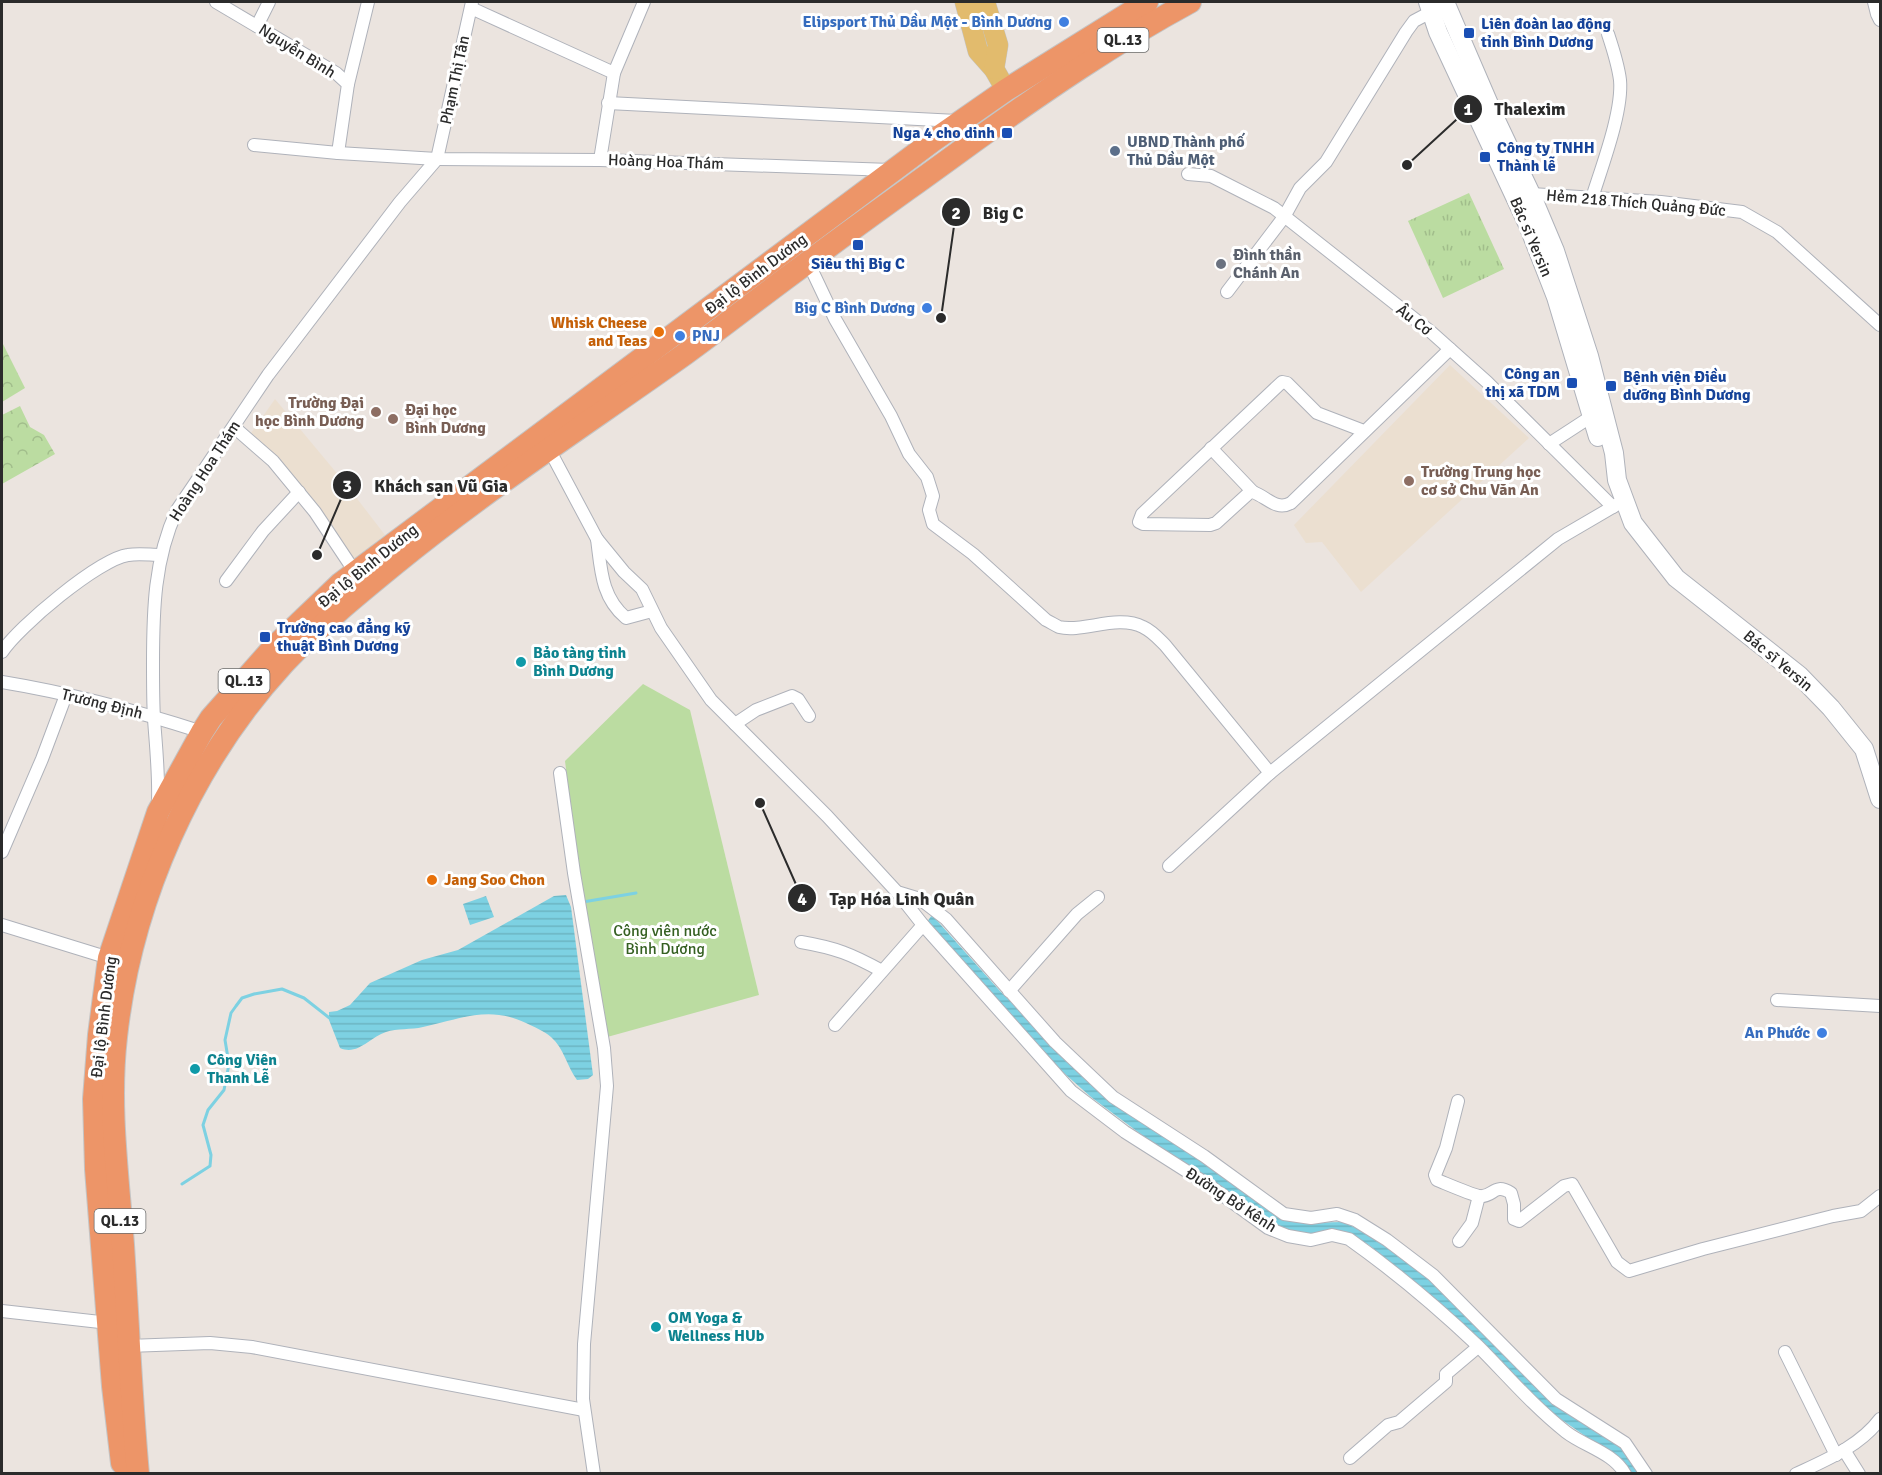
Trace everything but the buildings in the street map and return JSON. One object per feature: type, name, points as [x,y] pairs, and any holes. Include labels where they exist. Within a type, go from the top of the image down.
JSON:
[{"type":"highway","name":"Đại lộ Bình Dương","points":[[138,1473],[112,1096],[116,1037],[129,954],[169,838],[192,793],[211,739],[211,718],[272,649],[355,572],[1006,90],[1147,2]]},
{"type":"highway","name":"Đại lộ Bình Dương","points":[[122,1473],[96,1169],[94,1098],[99,1035],[109,958],[158,812],[211,739],[246,710],[284,663],[349,601],[437,530],[686,353],[927,176],[939,177],[1010,126],[1019,109],[1114,45],[1190,2]]},
{"type":"highway","points":[[1006,90],[1019,109]]},
{"type":"main road","points":[[965,2],[978,51],[994,69],[1006,90]]},
{"type":"main road","points":[[985,2],[998,45],[994,69]]},
{"type":"main road","name":"Bác sĩ Yersin","points":[[1435,5],[1523,196],[1555,251],[1563,295],[1614,453],[1618,504],[1676,578],[1799,675],[1831,708],[1864,749],[1881,799]]},
{"type":"main road","name":"Bác sĩ Yersin","points":[[1583,359],[1592,416],[1606,463],[1617,480]]},
{"type":"street","name":"Nguyễn Bình","points":[[216,2],[237,7],[257,26],[336,73],[348,84],[338,153]]},
{"type":"street","points":[[257,26],[269,2]]},
{"type":"street","points":[[348,84],[368,2]]},
{"type":"street","points":[[600,160],[614,73],[644,2]]},
{"type":"street","points":[[1874,2],[1876,14],[1881,20]]},
{"type":"street","points":[[471,5],[614,73]]},
{"type":"street","name":"Phạm Thị Tân","points":[[437,159],[471,5]]},
{"type":"street","points":[[1227,292],[1284,217],[1300,188],[1326,162],[1414,21],[1435,5]]},
{"type":"street","points":[[1592,198],[1618,106],[1620,82],[1615,54],[1608,34]]},
{"type":"street","points":[[608,103],[963,121]]},
{"type":"street","name":"Hoàng Hoa Thám","points":[[254,146],[437,159],[600,160],[894,171]]},
{"type":"street","name":"Hoàng Hoa Thám","points":[[158,812],[153,618],[161,555],[169,527],[177,510],[268,375],[388,218],[437,159]]},
{"type":"street","name":"Âu Cơ","points":[[1188,174],[1211,176],[1274,208],[1450,349],[1487,382],[1549,444],[1618,504]]},
{"type":"street","name":"Hẻm 218 Thích Quảng Đức","points":[[1523,196],[1661,202],[1742,212],[1777,232],[1881,325]]},
{"type":"street","points":[[808,262],[909,454],[927,477],[933,496],[929,510],[933,524],[973,555],[1046,620],[1058,627],[1123,622],[1141,625],[1153,632],[1270,773]]},
{"type":"street","points":[[1211,448],[1253,492],[1279,506],[1291,503],[1450,349]]},
{"type":"street","points":[[1253,492],[1249,492],[1210,525],[1143,524],[1139,522],[1142,514],[1282,382],[1287,383],[1317,413],[1364,431]]},
{"type":"street","points":[[1549,444],[1592,416]]},
{"type":"street","points":[[234,427],[273,461],[299,492],[355,572]]},
{"type":"street","points":[[549,449],[597,539],[602,578],[614,608],[626,618],[652,610]]},
{"type":"street","points":[[226,580],[262,531],[299,492]]},
{"type":"street","points":[[1169,866],[1270,773],[1558,539],[1618,504]]},
{"type":"street","name":"Đường Bờ Kênh","points":[[597,539],[624,572],[642,589],[661,628],[705,691],[828,816],[1071,1090],[1125,1132],[1210,1186],[1268,1228],[1288,1236],[1311,1240],[1332,1235],[1349,1239],[1450,1319],[1551,1420],[1568,1433],[1609,1457],[1621,1466],[1625,1473]]},
{"type":"street","points":[[2,652],[10,638],[45,608],[110,561],[128,555],[161,555]]},
{"type":"street","name":"Trương Định","points":[[2,682],[154,716],[211,739]]},
{"type":"street","points":[[2,852],[66,695]]},
{"type":"street","points":[[735,724],[756,710],[792,696],[798,699],[809,716]]},
{"type":"street","points":[[560,773],[604,1048],[607,1086],[584,1344],[584,1410],[594,1473]]},
{"type":"street","points":[[897,892],[920,899],[946,919],[1055,1042],[1113,1097],[1204,1156],[1284,1214],[1311,1218],[1337,1214],[1354,1220],[1397,1247],[1433,1275],[1455,1296],[1556,1399],[1625,1443],[1646,1473]]},
{"type":"street","points":[[1010,991],[1077,914],[1098,897]]},
{"type":"street","points":[[2,925],[109,958]]},
{"type":"street","points":[[835,1025],[923,925]]},
{"type":"street","points":[[801,942],[831,947],[849,953],[882,971]]},
{"type":"street","points":[[1777,1000],[1881,1006]]},
{"type":"street","points":[[1458,1101],[1446,1148],[1435,1176],[1437,1180],[1479,1196],[1485,1196],[1503,1188],[1510,1193],[1514,1204],[1514,1219],[1519,1221],[1564,1186],[1572,1184],[1617,1262],[1629,1271],[1703,1249],[1861,1211],[1881,1196]]},
{"type":"street","points":[[1459,1241],[1472,1223],[1479,1196]]},
{"type":"street","points":[[2,1311],[109,1323]]},
{"type":"street","points":[[128,1346],[210,1343],[252,1347],[584,1410]]},
{"type":"street","points":[[1350,1458],[1388,1425],[1398,1422],[1438,1389],[1447,1380],[1446,1374],[1478,1347]]},
{"type":"street","points":[[1785,1352],[1840,1452],[1859,1473]]},
{"type":"street","points":[[1796,1473],[1840,1452],[1870,1432],[1881,1419]]},
{"type":"shaded area","name":"Trường Trung học cơ sở Chu Văn An","points":[[1450,365],[1529,438],[1361,592],[1322,542],[1306,543],[1294,525]]},
{"type":"shaded area","points":[[275,399],[385,535],[353,560],[249,436]]},
{"type":"green space","points":[[1469,193],[1504,269],[1443,298],[1408,221]]},
{"type":"green space","points":[[2,342],[25,388],[2,402]]},
{"type":"green space","points":[[20,406],[30,427],[44,435],[55,454],[2,484],[2,415]]},
{"type":"green space","name":"Công viên nước Bình Dương","points":[[643,684],[690,710],[759,995],[600,1039],[565,761]]},
{"type":"water","points":[[566,895],[571,907],[593,1075],[588,1079],[577,1080],[559,1047],[548,1035],[526,1023],[499,1015],[475,1015],[418,1028],[390,1031],[380,1034],[353,1050],[340,1048],[329,1020],[329,1012],[350,1005],[370,983],[422,960],[458,950],[554,896]]},
{"type":"water","points":[[486,896],[494,917],[470,925],[463,904]]},
{"type":"water","points":[[932,915],[999,990],[1097,1090],[1283,1218],[1300,1223],[1343,1222],[1364,1232],[1406,1261],[1436,1285],[1525,1377],[1554,1403],[1627,1452],[1641,1473],[1629,1473],[1601,1447],[1542,1406],[1463,1323],[1369,1245],[1345,1231],[1314,1235],[1279,1228],[1146,1138],[1091,1097],[1033,1042],[927,922]]},
{"type":"waterway","points":[[583,902],[636,893]]},
{"type":"waterway","points":[[182,1184],[210,1166],[211,1155],[203,1125],[208,1110],[224,1090],[229,1064],[225,1040],[231,1013],[242,998],[282,989],[304,998],[332,1020]]},
{"type":"place","name":"Elipsport Thủ Dầu Một - Bình Dương","points":[[1064,22]]},
{"type":"place","name":"Liên đoàn lao động tỉnh Bình Dương","points":[[1469,33]]},
{"type":"place","name":"Nga 4 cho dinh","points":[[1007,133]]},
{"type":"place","name":"UBND Thành phố Thủ Dầu Một","points":[[1115,151]]},
{"type":"place","name":"Công ty TNHH Thành lễ","points":[[1485,157]]},
{"type":"place","name":"Thalexim","points":[[1407,165]]},
{"type":"place","name":"Siêu thị Big C","points":[[858,245]]},
{"type":"place","name":"Đình thần Chánh An","points":[[1221,264]]},
{"type":"place","name":"Big C Bình Dương","points":[[927,308]]},
{"type":"place","name":"Big C","points":[[941,318]]},
{"type":"place","name":"Whisk Cheese and Teas","points":[[659,332]]},
{"type":"place","name":"PNJ","points":[[680,336]]},
{"type":"place","name":"Công an thị xã TDM","points":[[1572,383]]},
{"type":"place","name":"Bệnh viện Điều dưỡng Bình Dương","points":[[1611,386]]},
{"type":"place","name":"Trường Đại học Bình Dương","points":[[376,412]]},
{"type":"place","name":"Đại học Bình Dương","points":[[393,419]]},
{"type":"place","name":"Trường Trung học cơ sở Chu Văn An","points":[[1409,481]]},
{"type":"place","name":"Khách sạn Vũ Gia","points":[[317,555]]},
{"type":"place","name":"Trường cao đẳng kỹ thuật Bình Dương","points":[[265,637]]},
{"type":"place","name":"Bảo tàng tỉnh Bình Dương","points":[[521,662]]},
{"type":"place","name":"Tạp Hóa Linh Quân","points":[[760,803]]},
{"type":"place","name":"Jang Soo Chon","points":[[432,880]]},
{"type":"place","name":"An Phước","points":[[1822,1033]]},
{"type":"place","name":"Công Viên Thanh Lễ","points":[[195,1069]]},
{"type":"place","name":"OM Yoga & Wellness HUb","points":[[656,1327]]}]
